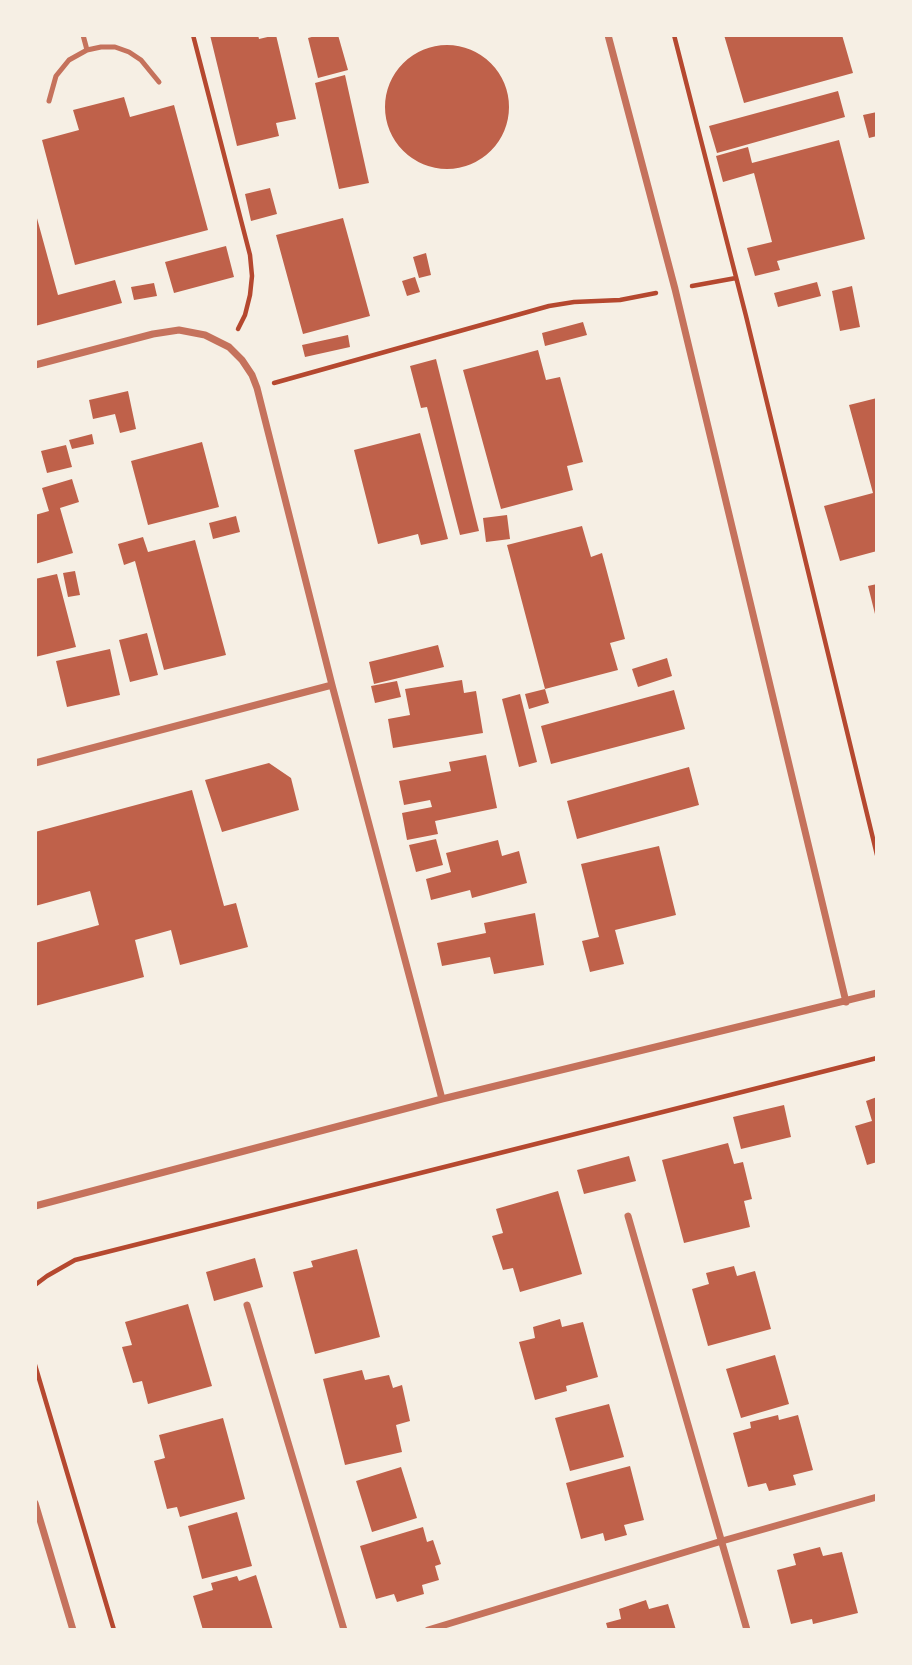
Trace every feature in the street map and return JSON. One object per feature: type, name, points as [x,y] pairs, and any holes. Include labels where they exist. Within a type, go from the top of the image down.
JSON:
[{"type":"street","points":[[608,35],[675,289],[846,1002]]},
{"type":"street","points":[[35,365],[153,334],[179,330],[205,335],[229,347],[252,375],[442,1099]]},
{"type":"street","points":[[35,763],[332,685]]},
{"type":"street","points":[[35,1206],[442,1099],[877,993]]},
{"type":"street","points":[[628,1216],[747,1630]]},
{"type":"street","points":[[247,1305],[344,1630]]},
{"type":"street","points":[[428,1630],[877,1496]]},
{"type":"street","points":[[35,1503],[73,1630]]},
{"type":"lane","points":[[83,35],[87,50]]},
{"type":"lane","points":[[49,101],[57,76],[69,60],[87,50],[101,47],[116,47],[129,52],[141,60],[159,82]]},
{"type":"path","points":[[193,35],[250,255],[250,295],[245,315],[229,347]]},
{"type":"path","points":[[674,35],[877,855]]},
{"type":"path","points":[[257,388],[549,306],[620,300],[736,278]]},
{"type":"path","points":[[35,1286],[75,1260],[877,1058]]},
{"type":"path","points":[[35,1365],[114,1630]]},
{"type":"building","points":[[210,35],[258,35],[259,39],[276,35],[296,119],[276,123],[279,136],[237,146]]},
{"type":"building","points":[[338,35],[348,70],[318,78],[308,38]]},
{"type":"building","points":[[724,35],[842,35],[853,73],[744,103]]},
{"type":"building","points":[[447,45],[471,50],[491,63],[504,83],[509,107],[504,131],[491,151],[471,164],[447,169],[423,164],[403,151],[390,131],[385,107],[390,83],[403,63],[423,50]]},
{"type":"building","points":[[345,75],[369,183],[339,189],[315,83]]},
{"type":"building","points":[[838,91],[845,117],[717,153],[709,126]]},
{"type":"building","points":[[124,97],[130,117],[174,105],[208,230],[75,265],[42,140],[79,130],[73,110]]},
{"type":"building","points":[[877,112],[877,136],[869,138],[863,115]]},
{"type":"building","points":[[839,140],[865,239],[777,261],[780,270],[755,276],[747,248],[772,242],[754,173],[723,182],[716,156],[748,147],[752,163]]},
{"type":"building","points":[[270,188],[277,214],[251,221],[245,194]]},
{"type":"building","points":[[35,211],[58,295],[115,280],[122,303],[35,326]]},
{"type":"building","points":[[343,218],[370,316],[303,334],[276,235]]},
{"type":"building","points":[[226,246],[234,277],[174,293],[165,262]]},
{"type":"building","points":[[426,253],[431,275],[419,278],[413,257]]},
{"type":"building","points":[[415,277],[420,292],[407,296],[402,281]]},
{"type":"building","points":[[817,282],[821,296],[778,307],[774,293]]},
{"type":"building","points":[[154,283],[157,296],[134,300],[131,287]]},
{"type":"building","points":[[852,286],[860,327],[840,331],[832,291]]},
{"type":"building","points":[[583,322],[587,335],[545,346],[542,333]]},
{"type":"building","points":[[348,335],[350,347],[305,357],[302,345]]},
{"type":"building","points":[[538,350],[546,380],[560,377],[583,462],[567,466],[573,490],[501,509],[463,370]]},
{"type":"building","points":[[436,359],[479,531],[460,535],[427,407],[421,408],[410,366]]},
{"type":"building","points":[[128,391],[136,429],[120,433],[115,414],[93,419],[89,400]]},
{"type":"building","points":[[877,398],[877,551],[840,561],[824,506],[873,493],[849,405]]},
{"type":"building","points":[[420,433],[448,539],[421,545],[418,534],[378,544],[354,450]]},
{"type":"building","points":[[92,434],[94,444],[72,449],[69,440]]},
{"type":"building","points":[[202,442],[219,507],[148,525],[131,461]]},
{"type":"building","points":[[66,445],[72,467],[47,473],[41,451]]},
{"type":"building","points":[[72,479],[79,502],[60,508],[73,553],[35,564],[35,515],[49,511],[42,488]]},
{"type":"building","points":[[507,515],[510,539],[486,542],[483,518]]},
{"type":"building","points":[[236,516],[240,532],[213,539],[209,523]]},
{"type":"building","points":[[582,526],[591,557],[602,553],[625,639],[610,643],[618,670],[545,689],[507,545]]},
{"type":"building","points":[[143,537],[148,552],[195,540],[226,655],[164,670],[135,561],[124,565],[118,544]]},
{"type":"building","points":[[75,571],[80,595],[68,597],[63,573]]},
{"type":"building","points":[[57,574],[76,647],[35,657],[35,579]]},
{"type":"building","points":[[877,584],[877,618],[876,618],[868,586]]},
{"type":"building","points":[[147,633],[158,675],[130,682],[119,640]]},
{"type":"building","points":[[438,645],[444,667],[374,684],[369,662]]},
{"type":"building","points":[[110,649],[120,695],[67,707],[56,661]]},
{"type":"building","points":[[667,658],[672,676],[638,687],[632,669]]},
{"type":"building","points":[[462,680],[464,693],[476,691],[483,733],[393,748],[388,719],[410,715],[405,689]]},
{"type":"building","points":[[397,681],[401,697],[375,703],[371,686]]},
{"type":"building","points":[[545,689],[549,703],[529,709],[525,694]]},
{"type":"building","points":[[674,690],[685,729],[551,764],[541,726]]},
{"type":"building","points":[[520,694],[537,762],[519,767],[502,699]]},
{"type":"building","points":[[486,755],[497,808],[435,821],[438,834],[407,840],[402,813],[432,807],[430,800],[404,805],[399,781],[451,771],[449,762]]},
{"type":"building","points":[[269,763],[291,778],[299,810],[222,832],[205,780]]},
{"type":"building","points":[[689,767],[699,805],[577,839],[567,801]]},
{"type":"building","points":[[192,790],[224,906],[236,903],[248,947],[180,965],[171,930],[135,940],[144,977],[35,1006],[35,943],[99,925],[90,891],[35,906],[35,832]]},
{"type":"building","points":[[436,839],[443,865],[416,872],[409,845]]},
{"type":"building","points":[[498,840],[502,856],[519,851],[527,883],[472,898],[470,890],[431,900],[426,879],[451,872],[446,853]]},
{"type":"building","points":[[659,846],[676,915],[615,930],[624,964],[590,972],[582,941],[599,937],[581,864]]},
{"type":"building","points":[[535,913],[544,965],[494,974],[490,957],[442,966],[437,943],[486,933],[484,923]]},
{"type":"building","points":[[877,1097],[877,1162],[867,1165],[855,1126],[872,1121],[866,1101]]},
{"type":"building","points":[[784,1105],[791,1137],[741,1149],[733,1117]]},
{"type":"building","points":[[728,1143],[734,1164],[743,1162],[752,1199],[744,1201],[750,1227],[684,1243],[662,1160]]},
{"type":"building","points":[[629,1156],[636,1181],[584,1194],[577,1170]]},
{"type":"building","points":[[558,1191],[582,1274],[520,1292],[513,1268],[503,1270],[492,1236],[503,1233],[496,1209]]},
{"type":"building","points":[[357,1249],[380,1337],[315,1354],[293,1272],[313,1267],[311,1261]]},
{"type":"building","points":[[255,1258],[263,1287],[214,1301],[206,1272]]},
{"type":"building","points":[[734,1266],[737,1276],[755,1271],[771,1329],[708,1346],[692,1289],[709,1284],[706,1273]]},
{"type":"building","points":[[188,1304],[212,1386],[148,1404],[142,1381],[133,1383],[122,1347],[132,1345],[125,1322]]},
{"type":"building","points":[[560,1319],[562,1327],[583,1322],[598,1377],[566,1386],[567,1391],[535,1400],[519,1342],[535,1338],[533,1327]]},
{"type":"building","points":[[775,1355],[789,1404],[741,1418],[726,1369]]},
{"type":"building","points":[[362,1370],[365,1380],[389,1375],[393,1388],[402,1385],[410,1421],[396,1425],[402,1452],[345,1465],[323,1379]]},
{"type":"building","points":[[609,1404],[624,1457],[570,1471],[555,1418]]},
{"type":"building","points":[[778,1415],[779,1420],[798,1415],[813,1470],[793,1475],[796,1485],[769,1491],[766,1483],[748,1487],[733,1433],[751,1428],[750,1422]]},
{"type":"building","points":[[223,1418],[245,1499],[180,1517],[177,1507],[167,1509],[154,1461],[165,1458],[159,1435]]},
{"type":"building","points":[[630,1466],[644,1520],[624,1525],[627,1535],[605,1541],[603,1533],[581,1539],[566,1483]]},
{"type":"building","points":[[401,1467],[417,1518],[372,1532],[356,1481]]},
{"type":"building","points":[[237,1512],[252,1566],[202,1579],[188,1526]]},
{"type":"building","points":[[423,1527],[427,1542],[433,1540],[441,1564],[435,1566],[439,1580],[422,1585],[424,1594],[397,1602],[394,1594],[376,1599],[360,1546]]},
{"type":"building","points":[[820,1547],[823,1556],[842,1552],[858,1613],[813,1624],[812,1619],[791,1624],[777,1570],[796,1565],[793,1554]]},
{"type":"building","points":[[256,1575],[273,1630],[203,1630],[193,1596],[213,1590],[211,1583],[237,1576],[239,1581]]},
{"type":"building","points":[[646,1600],[649,1609],[668,1604],[676,1630],[608,1630],[606,1623],[621,1619],[619,1609]]}]
